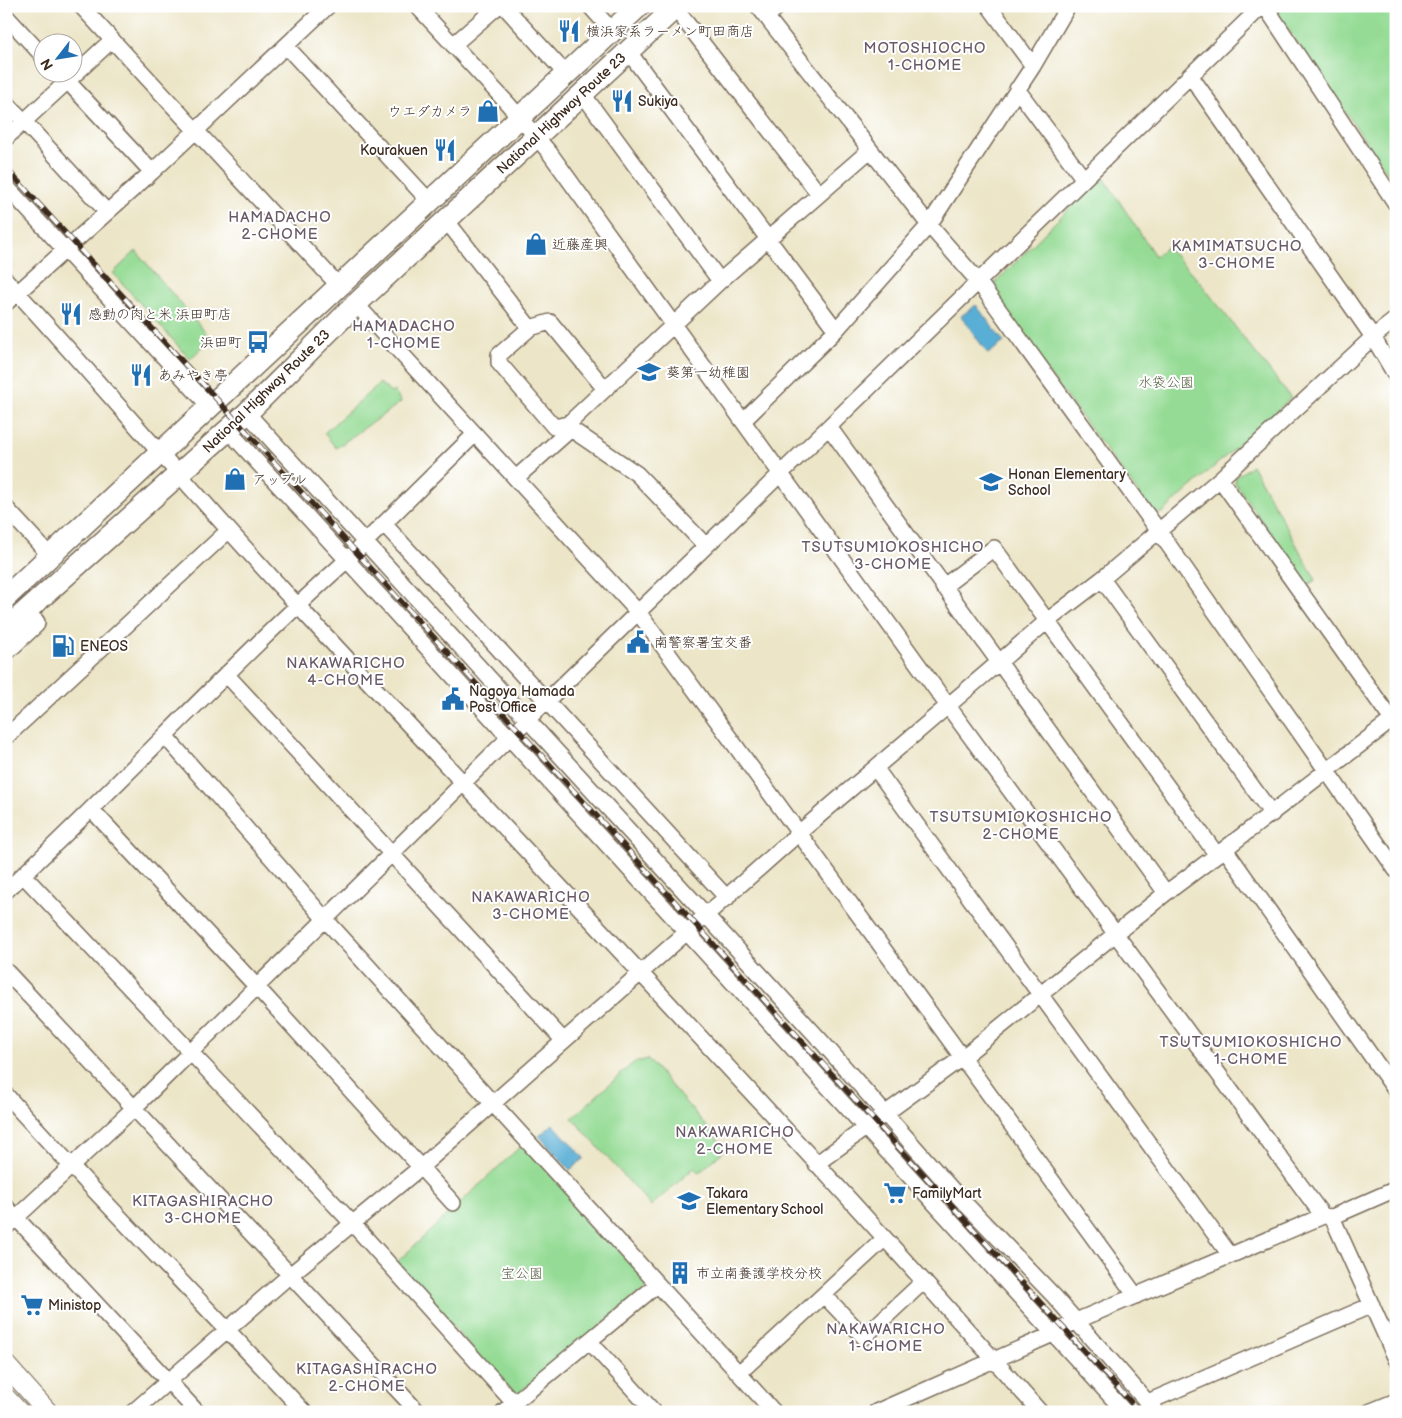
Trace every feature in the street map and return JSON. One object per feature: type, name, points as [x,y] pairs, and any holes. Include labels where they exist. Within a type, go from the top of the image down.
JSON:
[{"type":"highway","name":"National Highway Route 23","points":[[6,597],[50,548],[161,453],[210,408],[639,6]]},
{"type":"highway","name":"National Highway Route 23","points":[[6,629],[247,413],[356,304],[676,7]]},
{"type":"highway","points":[[6,578],[50,548]]},
{"type":"highway","points":[[6,650],[62,594],[70,571]]},
{"type":"main road","points":[[6,1365],[48,1412]]},
{"type":"main road","points":[[6,1398],[18,1412]]},
{"type":"street","points":[[81,6],[339,286]]},
{"type":"street","points":[[12,298],[152,172],[328,6]]},
{"type":"street","points":[[417,6],[536,137],[674,323],[948,706],[1115,935],[1328,1217],[1372,1305],[1396,1359]]},
{"type":"street","points":[[453,45],[498,6]]},
{"type":"street","points":[[504,6],[566,73]]},
{"type":"street","points":[[590,6],[612,30]]},
{"type":"street","points":[[779,6],[762,12],[929,225],[978,281],[1158,530],[1396,870]]},
{"type":"street","points":[[989,6],[1033,66]]},
{"type":"street","points":[[744,420],[836,330],[929,225],[1033,66],[1068,6]]},
{"type":"street","points":[[197,1412],[169,1380],[9,1217],[72,1168],[546,701],[1083,178],[1264,6],[1396,204]]},
{"type":"street","points":[[676,7],[819,194]]},
{"type":"street","points":[[6,16],[32,44]]},
{"type":"street","points":[[82,64],[112,40]]},
{"type":"street","points":[[286,46],[430,202]]},
{"type":"street","points":[[628,51],[836,330]]},
{"type":"street","points":[[1190,76],[1373,337],[1396,376]]},
{"type":"street","points":[[6,138],[24,122],[60,82]]},
{"type":"street","points":[[68,82],[152,172]]},
{"type":"street","points":[[1017,88],[1083,178]]},
{"type":"street","points":[[582,93],[720,280]]},
{"type":"street","points":[[6,102],[107,212]]},
{"type":"street","points":[[516,478],[570,427],[605,389],[720,280],[870,150]]},
{"type":"street","points":[[6,186],[210,408]]},
{"type":"street","points":[[446,220],[530,328]]},
{"type":"street","points":[[6,280],[12,298],[161,453],[178,475],[297,605],[924,1281],[1040,1412]]},
{"type":"street","points":[[356,304],[638,612],[1136,1296]]},
{"type":"street","points":[[134,1412],[290,1276],[421,1167],[563,1040],[688,933],[800,832],[1046,622],[1102,579],[1220,479],[1373,337],[1396,319]]},
{"type":"street","points":[[605,389],[550,322],[530,328],[499,355],[499,363],[554,427],[570,427],[637,474],[706,546]]},
{"type":"street","points":[[247,413],[885,1112],[955,1193],[1076,1321],[1152,1407],[1372,1305]]},
{"type":"street","points":[[828,427],[1166,893]]},
{"type":"street","points":[[228,430],[1125,1412]]},
{"type":"street","points":[[6,890],[92,810],[226,674],[297,605],[385,525],[475,434]]},
{"type":"street","points":[[816,1164],[963,1057],[1042,996],[1166,893],[1272,814],[1394,719],[1220,479]]},
{"type":"street","points":[[6,508],[50,548]]},
{"type":"street","points":[[385,525],[727,898]]},
{"type":"street","points":[[6,737],[229,530]]},
{"type":"street","points":[[943,587],[994,548],[1046,622],[1221,852],[1396,1091]]},
{"type":"street","points":[[1102,579],[1272,814]]},
{"type":"street","points":[[226,674],[563,1040]]},
{"type":"street","points":[[166,737],[324,918],[774,1412]]},
{"type":"street","points":[[876,769],[1230,1255]]},
{"type":"street","points":[[92,810],[453,1202]]},
{"type":"street","points":[[23,875],[353,1224],[509,1407],[657,1285]]},
{"type":"street","points":[[6,971],[418,1412]]},
{"type":"street","points":[[6,1095],[72,1168],[228,1329],[304,1412]]},
{"type":"street","points":[[876,1412],[1053,1334],[1076,1321],[1230,1255],[1396,1189]]},
{"type":"street","points":[[739,1373],[884,1239]]},
{"type":"street","points":[[824,1295],[864,1337],[924,1281]]},
{"type":"street","points":[[590,1342],[654,1412]]},
{"type":"street","points":[[1369,1412],[1396,1400]]},
{"type":"green space","points":[[1272,6],[1396,6],[1396,185]]},
{"type":"green space","name":"水袋公園","points":[[1102,175],[1155,256],[1167,247],[1199,281],[1291,398],[1162,513],[1154,514],[987,291]]},
{"type":"green space","points":[[136,251],[211,339],[190,359],[113,273]]},
{"type":"green space","points":[[380,383],[391,393],[394,391],[401,402],[336,448],[324,433]]},
{"type":"green space","points":[[1252,465],[1316,580],[1307,585],[1235,483],[1236,477]]},
{"type":"green space","points":[[648,1059],[726,1149],[699,1173],[694,1168],[651,1206],[572,1118],[633,1063]]},
{"type":"green space","name":"宝公園","points":[[523,1144],[651,1284],[514,1397],[397,1262]]},
{"type":"water","points":[[976,305],[1004,342],[988,354],[961,316]]},
{"type":"water","points":[[553,1124],[584,1158],[570,1170],[539,1136]]},
{"type":"railway","points":[[6,168],[1140,1412]]},
{"type":"place","name":"横浜家系ラーメン町田商店","points":[[569,31]]},
{"type":"place","name":"Sukiya","points":[[622,101]]},
{"type":"place","name":"ウエダカメラ","points":[[488,111]]},
{"type":"place","name":"Kourakuen","points":[[445,150]]},
{"type":"place","name":"近藤産興","points":[[536,244]]},
{"type":"place","name":"感動の肉と米 浜田町店","points":[[71,314]]},
{"type":"place","name":"浜田町","points":[[258,342]]},
{"type":"place","name":"葵第一幼稚園","points":[[649,372]]},
{"type":"place","name":"あみやき亭","points":[[141,375]]},
{"type":"place","name":"アップル","points":[[235,479]]},
{"type":"place","name":"Honan Elementary School","points":[[991,482]]},
{"type":"place","name":"南警察署宝交番","points":[[638,642]]},
{"type":"place","name":"ENEOS","points":[[63,646]]},
{"type":"place","name":"Nagoya Hamada Post Office","points":[[453,699]]},
{"type":"place","name":"FamilyMart","points":[[895,1193]]},
{"type":"place","name":"Takara Elementary School","points":[[689,1201]]},
{"type":"place","name":"市立南養護学校分校","points":[[680,1273]]},
{"type":"place","name":"Ministop","points":[[32,1305]]},
{"type":"district","name":"MOTOSHIOCHO 1-CHOME","points":[[925,56]]},
{"type":"district","name":"HAMADACHO 2-CHOME","points":[[280,226]]},
{"type":"district","name":"KAMIMATSUCHO 3-CHOME","points":[[1237,254]]},
{"type":"district","name":"HAMADACHO 1-CHOME","points":[[404,334]]},
{"type":"district","name":"TSUTSUMIOKOSHICHO 3-CHOME","points":[[893,556]]},
{"type":"district","name":"NAKAWARICHO 4-CHOME","points":[[346,672]]},
{"type":"district","name":"TSUTSUMIOKOSHICHO 2-CHOME","points":[[1021,826]]},
{"type":"district","name":"NAKAWARICHO 3-CHOME","points":[[531,906]]},
{"type":"district","name":"TSUTSUMIOKOSHICHO 1-CHOME","points":[[1251,1050]]},
{"type":"district","name":"NAKAWARICHO 2-CHOME","points":[[735,1140]]},
{"type":"district","name":"KITAGASHIRACHO 3-CHOME","points":[[203,1210]]},
{"type":"district","name":"NAKAWARICHO 1-CHOME","points":[[886,1338]]},
{"type":"district","name":"KITAGASHIRACHO 2-CHOME","points":[[367,1378]]}]
